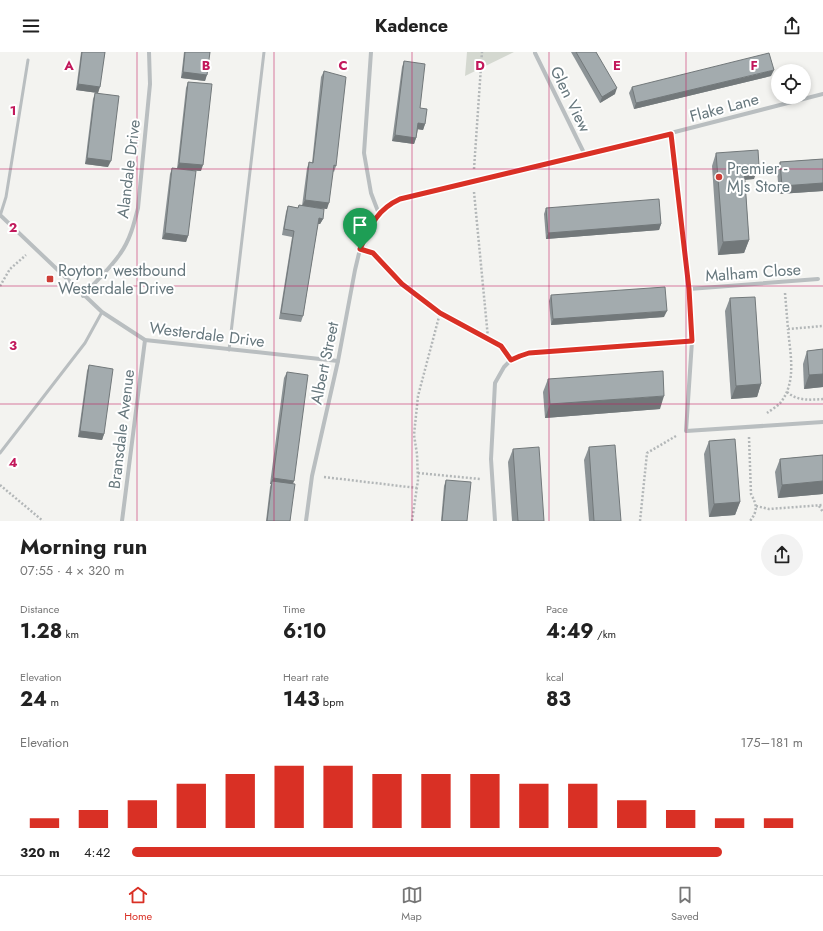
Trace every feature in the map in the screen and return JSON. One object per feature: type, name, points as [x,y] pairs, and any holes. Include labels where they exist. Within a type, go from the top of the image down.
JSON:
[{"type":"street","name":"Alandale Drive","points":[[83,296],[120,254],[134,223],[138,208],[150,84],[149,52]]},
{"type":"street","points":[[371,52],[364,153],[371,193],[379,214]]},
{"type":"street","name":"Glen View","points":[[535,53],[585,155]]},
{"type":"street","name":"Flake Lane","points":[[379,214],[389,204],[400,199],[671,134],[823,94]]},
{"type":"street","points":[[671,134],[689,289],[692,341],[686,431],[823,422]]},
{"type":"street","name":"Albert Street","points":[[306,521],[312,476],[338,361],[355,270],[360,249],[368,231],[379,214]]},
{"type":"street","name":"Westerdale Drive","points":[[0,216],[83,296],[102,312],[145,340],[338,361]]},
{"type":"street","name":"Malham Close","points":[[689,289],[818,279]]},
{"type":"street","name":"Bransdale Avenue","points":[[122,521],[145,340]]},
{"type":"street","points":[[496,521],[491,459],[495,383],[504,367],[511,360],[529,353],[692,341]]},
{"type":"lane","points":[[229,350],[264,52]]},
{"type":"lane","points":[[0,216],[6,197],[28,60]]},
{"type":"lane","points":[[0,453],[85,343],[102,312]]},
{"type":"path","points":[[482,52],[473,182],[488,339]]},
{"type":"path","points":[[0,286],[10,269],[34,248]]},
{"type":"path","points":[[360,249],[373,253],[402,284],[440,313],[501,346],[511,360]]},
{"type":"path","points":[[761,426],[766,414],[781,403],[787,392],[792,377],[784,282]]},
{"type":"path","points":[[412,521],[418,473],[414,435],[418,396],[440,313]]},
{"type":"path","points":[[788,329],[823,326]]},
{"type":"path","points":[[787,392],[792,397],[801,400],[823,400]]},
{"type":"path","points":[[748,427],[751,494],[757,509],[750,521]]},
{"type":"path","points":[[640,521],[647,453],[686,431]]},
{"type":"path","points":[[418,473],[493,480]]},
{"type":"path","points":[[312,476],[417,488]]},
{"type":"path","points":[[0,485],[43,521]]},
{"type":"path","points":[[756,506],[768,508],[821,506],[823,512]]},
{"type":"shaded area","points":[[467,52],[514,52],[465,76]]},
{"type":"building","points":[[82,52],[105,52],[100,87],[78,84]]},
{"type":"building","points":[[185,52],[210,52],[207,75],[183,72]]},
{"type":"building","points":[[576,52],[596,52],[617,88],[602,97]]},
{"type":"building","points":[[769,53],[772,64],[771,64],[771,71],[636,103],[632,87]]},
{"type":"building","points":[[404,61],[425,64],[420,108],[427,109],[425,124],[418,123],[416,138],[395,135]]},
{"type":"building","points":[[324,71],[346,77],[336,166],[334,165],[329,203],[305,200],[309,162],[313,163]]},
{"type":"building","points":[[188,82],[212,84],[203,165],[179,163]]},
{"type":"building","points":[[95,93],[119,96],[111,161],[87,158]]},
{"type":"building","points":[[758,150],[759,166],[744,167],[749,240],[723,242],[716,153]]},
{"type":"building","points":[[823,159],[823,183],[782,186],[780,162]]},
{"type":"building","points":[[172,168],[196,171],[188,236],[165,233]]},
{"type":"building","points":[[659,199],[661,224],[548,233],[546,208]]},
{"type":"building","points":[[299,205],[324,209],[323,219],[319,218],[303,316],[281,313],[294,231],[284,229],[288,206],[298,208]]},
{"type":"building","points":[[665,287],[667,311],[553,319],[551,295]]},
{"type":"building","points":[[755,297],[761,384],[736,386],[730,298]]},
{"type":"building","points":[[823,349],[823,374],[809,375],[807,351]]},
{"type":"building","points":[[89,365],[113,369],[104,434],[80,431]]},
{"type":"building","points":[[663,371],[664,396],[550,404],[548,379]]},
{"type":"building","points":[[287,372],[308,375],[294,481],[273,478]]},
{"type":"building","points":[[735,439],[740,502],[714,504],[709,441]]},
{"type":"building","points":[[615,445],[621,521],[594,521],[589,447]]},
{"type":"building","points":[[539,447],[544,521],[518,521],[513,449]]},
{"type":"building","points":[[823,455],[823,481],[782,485],[780,459]]},
{"type":"building","points":[[446,480],[471,482],[467,521],[442,521]]},
{"type":"building","points":[[272,481],[295,484],[290,521],[267,521]]},
{"type":"place","name":"Premier - MJs Store","points":[[719,177]]},
{"type":"place","name":"Royton, westbound Westerdale Drive","points":[[50,279]]},
{"type":"route","points":[[671,134],[689,289],[692,341],[529,353],[511,360],[501,346],[440,313],[402,284],[373,253],[360,249],[368,231],[379,214],[389,204],[400,199],[671,134]]}]
